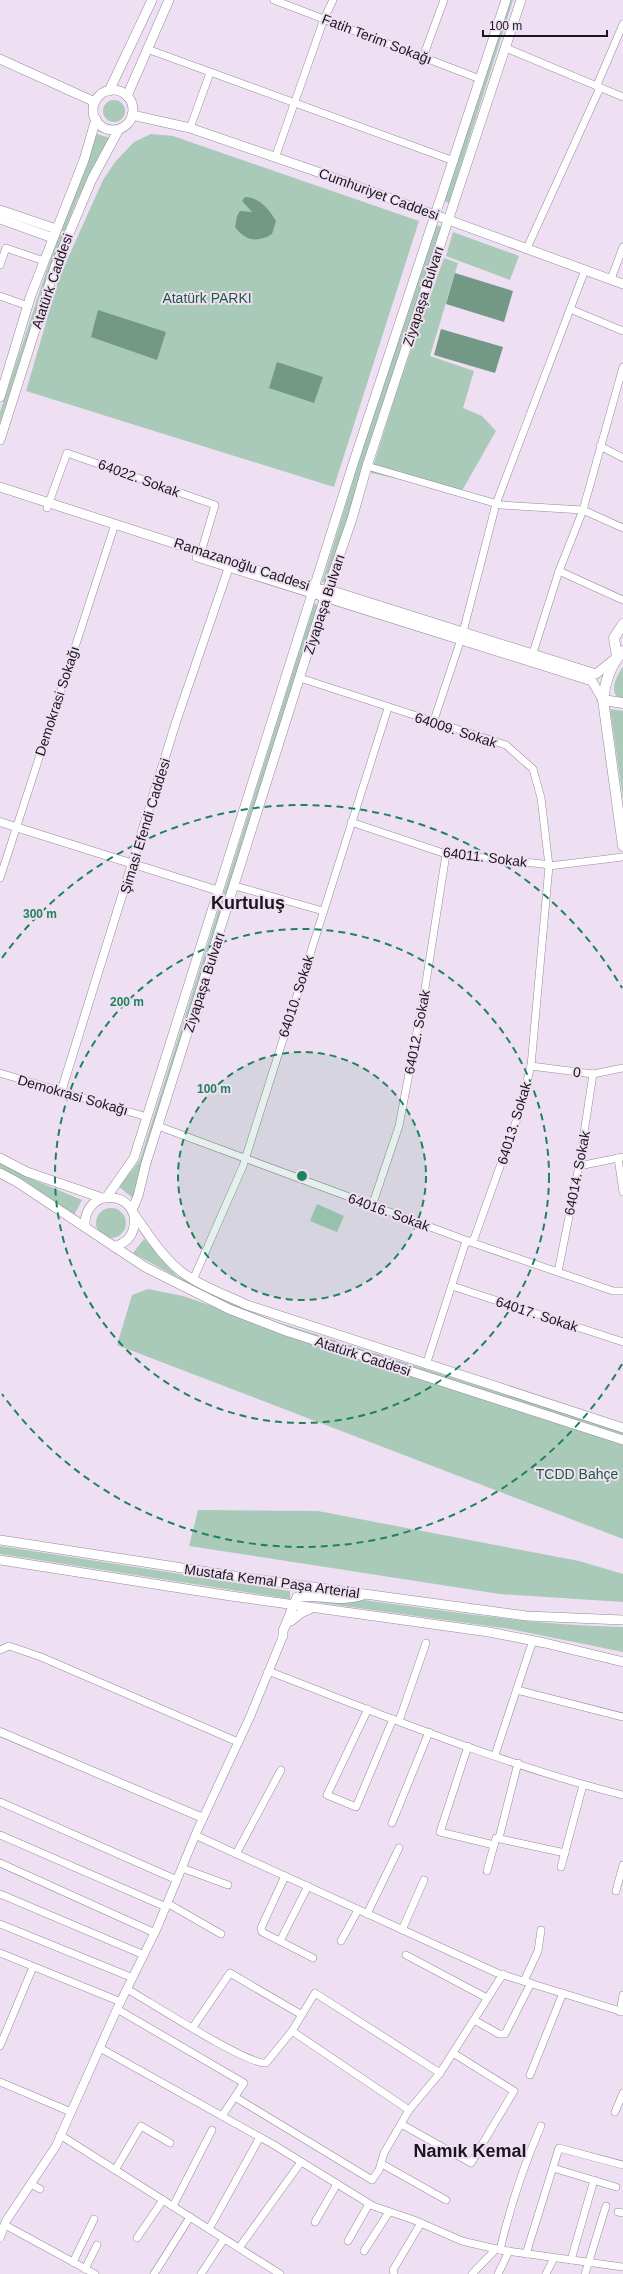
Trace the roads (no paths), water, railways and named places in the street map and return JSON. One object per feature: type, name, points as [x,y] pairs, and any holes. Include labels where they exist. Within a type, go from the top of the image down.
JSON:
[{"type":"main road","points":[[109,91],[152,0]]},
{"type":"main road","points":[[127,96],[169,0]]},
{"type":"main road","name":"Ziyapaşa Bulvarı","points":[[104,1198],[134,1158],[354,461],[506,0]]},
{"type":"main road","name":"Ziyapaşa Bulvarı","points":[[133,1212],[158,1126],[326,594],[352,519],[367,466],[522,0]]},
{"type":"main road","points":[[0,59],[95,102]]},
{"type":"main road","points":[[109,91],[119,91],[127,96],[131,101],[132,114],[130,121],[119,129],[106,128],[96,119],[94,114],[95,102],[98,97],[109,91]]},
{"type":"main road","name":"Cumhuriyet Caddesi","points":[[132,114],[190,128],[435,214],[623,284]]},
{"type":"main road","name":"Atatürk Caddesi","points":[[0,397],[28,306],[84,160],[96,119]]},
{"type":"main road","name":"Atatürk Caddesi","points":[[0,440],[55,267],[92,179],[119,129]]},
{"type":"main road","points":[[0,210],[55,234]]},
{"type":"main road","points":[[0,219],[55,234]]},
{"type":"main road","name":"Ramazanoğlu Caddesi","points":[[0,487],[48,505],[200,555],[531,658],[594,682],[603,700]]},
{"type":"main road","name":"Ramazanoğlu Caddesi","points":[[0,492],[48,505]]},
{"type":"main road","points":[[623,624],[614,638],[621,656],[605,680],[603,700],[623,846]]},
{"type":"main road","name":"Ramazanoğlu Caddesi","points":[[531,658],[596,674],[621,656]]},
{"type":"main road","points":[[603,700],[623,703]]},
{"type":"main road","points":[[0,1158],[27,1172],[104,1198],[124,1201],[133,1212],[135,1222],[129,1238],[114,1247],[17,1182],[0,1173]]},
{"type":"main road","points":[[85,1227],[86,1211],[91,1204],[104,1198]]},
{"type":"main road","name":"Atatürk Caddesi","points":[[133,1212],[161,1251],[181,1272],[193,1280],[247,1305],[623,1428]]},
{"type":"main road","name":"Atatürk Caddesi","points":[[114,1247],[175,1284],[229,1309],[272,1326],[623,1440]]},
{"type":"main road","name":"Mustafa Kemal Paşa Arterial","points":[[0,1540],[265,1581],[545,1618],[623,1620]]},
{"type":"main road","name":"Mustafa Kemal Paşa Arterial","points":[[0,1560],[275,1602],[297,1602],[312,1608],[489,1632],[537,1641],[623,1662]]},
{"type":"main road","points":[[265,1581],[268,1585],[288,1588],[296,1592],[297,1602],[283,1631],[283,1636]]},
{"type":"main road","points":[[297,1602],[309,1595],[349,1600],[364,1594]]},
{"type":"main road","points":[[275,1602],[284,1610],[289,1621]]},
{"type":"main road","points":[[289,1621],[312,1608]]},
{"type":"street","name":"Fatih Terim Sokağı","points":[[274,0],[480,79]]},
{"type":"street","points":[[275,158],[324,19],[333,0]]},
{"type":"street","points":[[423,57],[444,0]]},
{"type":"street","points":[[528,248],[598,90],[597,85],[623,24]]},
{"type":"street","points":[[506,48],[623,97]]},
{"type":"street","points":[[147,49],[454,161]]},
{"type":"street","points":[[190,128],[210,73]]},
{"type":"street","points":[[611,279],[623,247]]},
{"type":"street","points":[[0,265],[6,248],[44,261]]},
{"type":"street","points":[[433,723],[462,636],[496,504],[585,270]]},
{"type":"street","points":[[0,296],[28,306]]},
{"type":"street","points":[[570,309],[623,331]]},
{"type":"street","points":[[531,658],[559,571],[583,510],[600,446],[620,387],[623,367]]},
{"type":"street","points":[[600,446],[623,458]]},
{"type":"street","name":"64022. Sokak","points":[[48,505],[67,453],[215,505],[200,555]]},
{"type":"street","points":[[367,466],[496,504],[583,510],[623,528]]},
{"type":"street","name":"Demokrasi Sokağı","points":[[0,878],[15,827],[114,527]]},
{"type":"street","name":"Şimasi Efendi Caddesi","points":[[61,1092],[134,864],[176,722],[230,564]]},
{"type":"street","points":[[559,571],[623,600]]},
{"type":"street","name":"64009. Sokak","points":[[300,678],[506,746],[533,769],[541,798],[549,866]]},
{"type":"street","name":"64010. Sokak","points":[[193,1280],[244,1159],[388,708]]},
{"type":"street","points":[[0,822],[219,891]]},
{"type":"street","name":"64011. Sokak","points":[[351,822],[446,854],[549,866],[623,857]]},
{"type":"street","name":"64012. Sokak","points":[[372,1206],[399,1126],[424,995],[446,854]]},
{"type":"street","name":"64013. Sokak","points":[[426,1364],[466,1244],[474,1239],[514,1126],[531,1066],[549,866]]},
{"type":"street","points":[[235,886],[323,911]]},
{"type":"street","name":"0","points":[[531,1066],[593,1074],[623,1068]]},
{"type":"street","name":"Demokrasi Sokağı","points":[[0,1074],[147,1116]]},
{"type":"street","name":"64014. Sokak","points":[[558,1272],[579,1166],[593,1074]]},
{"type":"street","name":"64016. Sokak","points":[[158,1126],[470,1242],[614,1291],[623,1291]]},
{"type":"street","points":[[579,1166],[620,1157],[623,1192]]},
{"type":"street","name":"64017. Sokak","points":[[452,1286],[623,1342]]},
{"type":"street","points":[[0,2237],[4,2225],[31,2184],[60,2135],[71,2112],[119,2006],[155,1933],[195,1835],[238,1742],[283,1636]]},
{"type":"street","points":[[495,1755],[517,1690],[537,1641]]},
{"type":"street","points":[[368,1709],[327,1795],[356,1807],[396,1720],[426,1643]]},
{"type":"street","points":[[0,1650],[9,1646],[41,1657],[238,1742]]},
{"type":"street","points":[[268,1671],[468,1746],[583,1785],[623,1795]]},
{"type":"street","points":[[517,1690],[623,1717]]},
{"type":"street","points":[[0,1732],[203,1818]]},
{"type":"street","points":[[392,1823],[430,1732]]},
{"type":"street","points":[[468,1746],[440,1832],[494,1845]]},
{"type":"street","points":[[487,1871],[496,1838],[499,1838],[518,1763]]},
{"type":"street","points":[[236,1854],[281,1770]]},
{"type":"street","points":[[561,1867],[583,1785]]},
{"type":"street","points":[[0,1802],[177,1880]]},
{"type":"street","points":[[0,1835],[166,1905],[221,1934]]},
{"type":"street","points":[[195,1835],[402,1930],[503,1974],[621,2012],[623,1995]]},
{"type":"street","points":[[499,1838],[565,1853]]},
{"type":"street","points":[[368,1914],[399,1848]]},
{"type":"street","points":[[0,1863],[155,1933]]},
{"type":"street","points":[[616,1890],[623,1865]]},
{"type":"street","points":[[182,1868],[228,1885]]},
{"type":"street","points":[[285,1876],[261,1928],[262,1932],[313,1958]]},
{"type":"street","points":[[402,1930],[424,1880]]},
{"type":"street","points":[[280,1941],[308,1886]]},
{"type":"street","points":[[0,1894],[144,1955]]},
{"type":"street","points":[[341,1941],[358,1910]]},
{"type":"street","points":[[0,1924],[133,1978]]},
{"type":"street","points":[[474,2020],[499,2034],[505,2034],[528,1982],[538,1951],[541,1930]]},
{"type":"street","points":[[0,1953],[119,2006],[244,2083],[222,2116]]},
{"type":"street","points":[[406,1955],[488,1998]]},
{"type":"street","points":[[0,2046],[33,1967]]},
{"type":"street","points":[[193,2028],[230,1973],[302,2015]]},
{"type":"street","points":[[235,2096],[372,2180],[382,2164],[384,2153],[409,2110],[440,2073],[503,1974]]},
{"type":"street","points":[[127,1989],[193,2028],[248,2058],[262,2063],[266,2063],[292,2031],[315,1993],[440,2073]]},
{"type":"street","points":[[530,2075],[563,1993]]},
{"type":"street","points":[[292,2031],[409,2110]]},
{"type":"street","points":[[100,2048],[260,2137],[369,2204],[421,2223],[462,2241],[498,2250],[623,2267]]},
{"type":"street","points":[[401,2124],[471,2163],[514,2091],[453,2053]]},
{"type":"street","points":[[0,2082],[71,2112]]},
{"type":"street","points":[[615,2112],[623,2093]]},
{"type":"street","points":[[115,2170],[141,2126],[170,2144]]},
{"type":"street","points":[[472,2274],[498,2250],[512,2201],[528,2156],[541,2126]]},
{"type":"street","points":[[173,2206],[212,2130]]},
{"type":"street","points":[[60,2135],[278,2274]]},
{"type":"street","points":[[209,2229],[260,2137]]},
{"type":"street","points":[[526,2254],[559,2148],[623,2165]]},
{"type":"street","points":[[239,2248],[301,2162]]},
{"type":"street","points":[[382,2164],[446,2200]]},
{"type":"street","points":[[553,2168],[616,2187]]},
{"type":"street","points":[[571,2260],[594,2180]]},
{"type":"street","points":[[31,2184],[40,2189]]},
{"type":"street","points":[[315,2222],[337,2184]]},
{"type":"street","points":[[138,2238],[163,2200]]},
{"type":"street","points":[[348,2241],[369,2204]]},
{"type":"street","points":[[585,2274],[587,2262],[606,2206]]},
{"type":"street","points":[[364,2251],[389,2212]]},
{"type":"street","points":[[154,2274],[190,2217]]},
{"type":"street","points":[[73,2262],[94,2219]]},
{"type":"street","points":[[394,2274],[393,2270],[421,2223]]},
{"type":"street","points":[[4,2225],[95,2274]]},
{"type":"street","points":[[201,2274],[224,2239]]},
{"type":"street","points":[[85,2269],[98,2245]]},
{"type":"street","points":[[498,2274],[509,2251]]},
{"type":"street","points":[[546,2274],[554,2258]]},
{"type":"district","name":"Kurtuluş","points":[[248,903]]},
{"type":"district","name":"Namık Kemal","points":[[470,2151]]},
{"type":"park label","name":"Atatürk PARKI","points":[[207,298]]},
{"type":"park label","name":"TCDD Bahçe","points":[[577,1474]]}]
